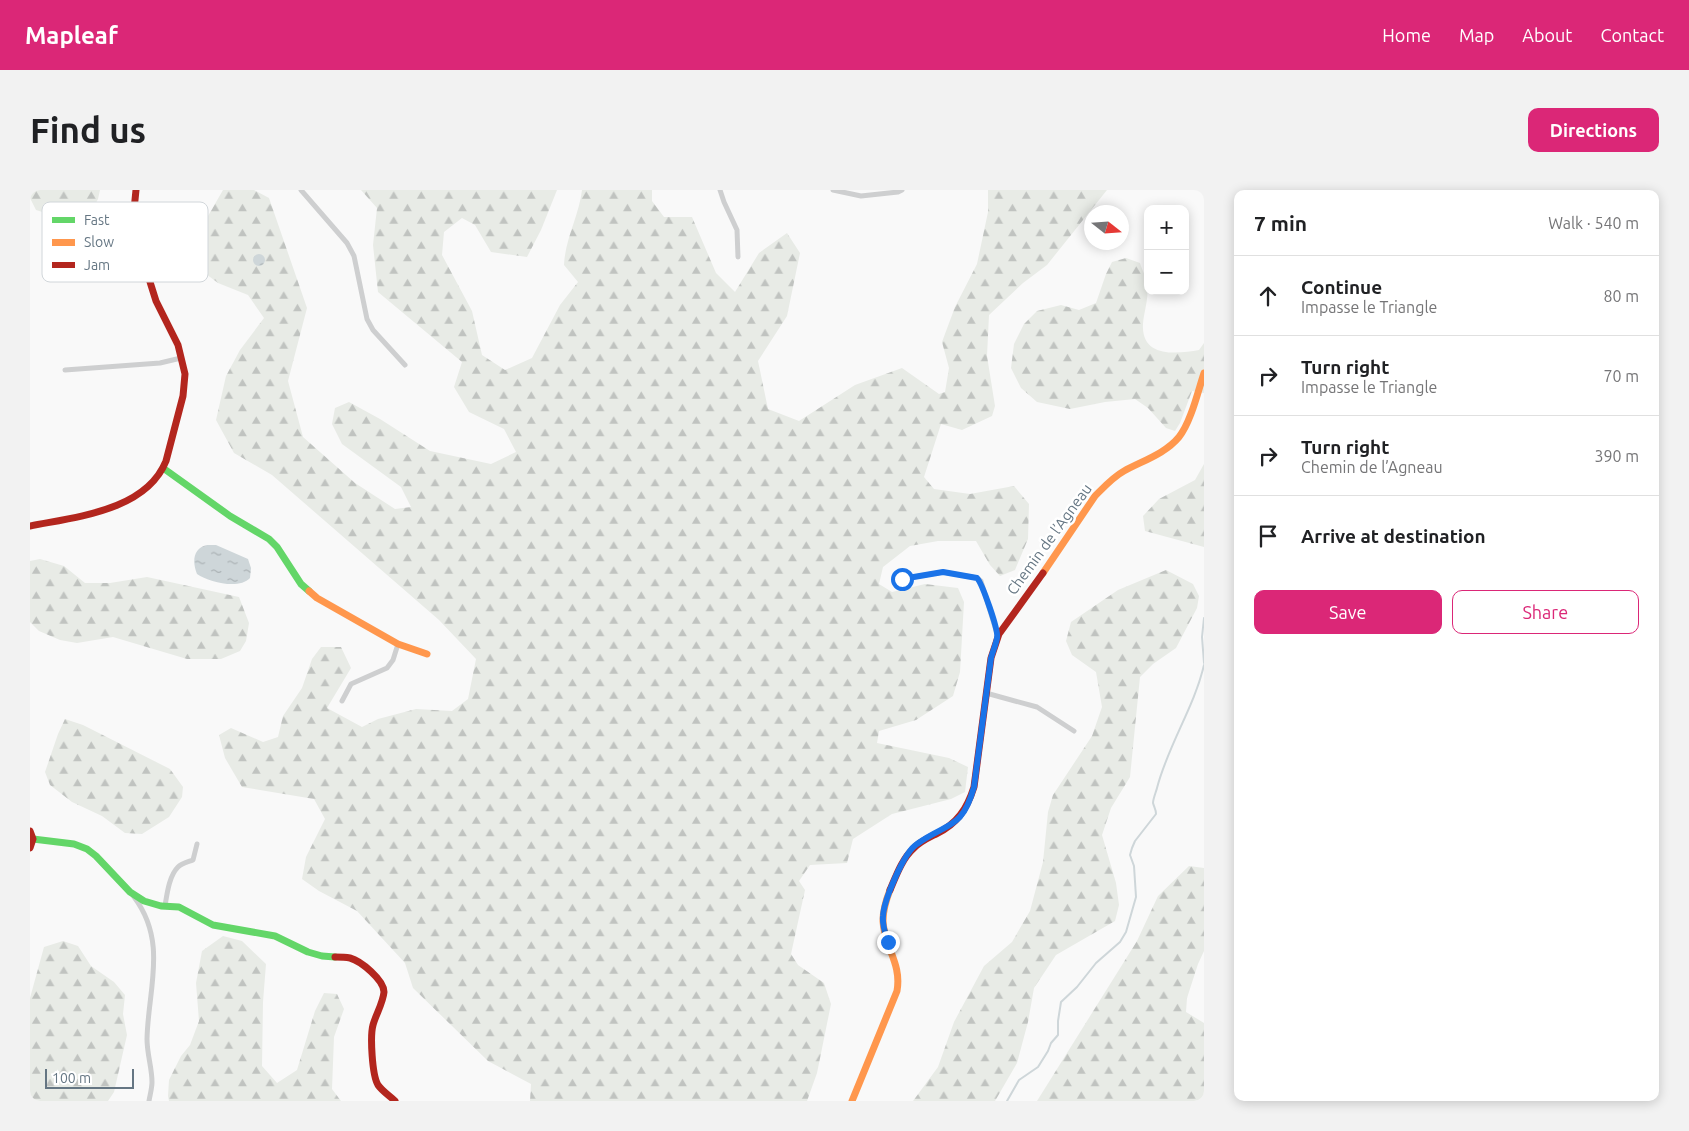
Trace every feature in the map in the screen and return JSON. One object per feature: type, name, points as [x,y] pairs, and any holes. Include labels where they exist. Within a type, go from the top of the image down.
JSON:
[{"type":"street","points":[[301,190],[347,243],[354,256],[366,319],[373,330],[405,365]]},
{"type":"street","points":[[720,190],[737,230],[738,257]]},
{"type":"street","points":[[832,190],[860,196],[902,190]]},
{"type":"street","points":[[30,526],[92,513],[114,506],[150,486],[163,468],[182,401],[185,376],[175,336],[155,299],[150,282]]},
{"type":"street","points":[[65,370],[160,363],[182,358]]},
{"type":"street","name":"Chemin de l’Agneau","points":[[852,1101],[864,1076],[898,984],[898,971],[883,923],[886,903],[908,853],[917,843],[954,824],[968,806],[974,787],[991,658],[998,637],[1010,617],[1059,551],[1095,496],[1122,472],[1160,453],[1180,436],[1204,373]]},
{"type":"street","points":[[163,468],[230,516],[269,539],[277,547],[302,584],[317,598],[361,625],[398,644],[427,654]]},
{"type":"street","points":[[902,579],[943,572],[977,578],[980,581],[998,637]]},
{"type":"street","points":[[342,702],[351,684],[387,668],[391,664],[398,644]]},
{"type":"street","points":[[986,693],[1037,707],[1074,732]]},
{"type":"street","points":[[30,831],[33,840],[30,848]]},
{"type":"street","points":[[33,840],[74,844],[87,849],[96,856],[139,904],[150,929],[155,961],[147,1041],[152,1082],[149,1101]]},
{"type":"street","points":[[165,906],[175,872],[182,864],[193,860],[197,844]]},
{"type":"street","points":[[130,892],[144,901],[188,910],[213,925],[275,936],[308,952],[322,956],[350,958],[359,962],[378,978],[384,989],[372,1033],[374,1074],[378,1086],[395,1101]]},
{"type":"green space","points":[[30,190],[100,190],[96,202],[42,202],[42,212],[36,210],[30,198]]},
{"type":"green space","points":[[223,190],[254,190],[269,198],[307,308],[288,381],[303,437],[355,483],[395,509],[411,507],[401,487],[342,444],[332,424],[335,408],[349,402],[430,451],[491,464],[516,452],[504,429],[469,412],[454,387],[462,362],[378,292],[373,245],[377,208],[361,190],[557,190],[541,230],[527,257],[491,252],[475,225],[462,218],[444,232],[442,255],[472,311],[482,355],[505,370],[532,358],[560,305],[578,282],[564,265],[567,246],[582,190],[652,190],[652,201],[664,217],[692,217],[716,273],[735,292],[759,253],[787,233],[800,253],[787,316],[758,361],[768,409],[799,421],[855,385],[902,368],[939,394],[945,392],[949,368],[942,342],[955,307],[977,264],[988,212],[988,190],[1107,190],[1095,205],[1084,205],[1084,219],[1047,265],[1023,283],[989,315],[987,356],[995,406],[992,416],[962,430],[941,424],[924,477],[934,489],[970,494],[1014,486],[1029,504],[1028,539],[1015,570],[1000,576],[990,565],[976,541],[938,541],[910,546],[883,567],[879,584],[892,592],[925,584],[958,588],[964,602],[960,672],[953,696],[916,720],[879,731],[877,743],[949,758],[968,767],[965,792],[951,799],[892,814],[853,839],[847,863],[810,865],[799,881],[805,890],[791,954],[798,965],[824,983],[831,1004],[817,1073],[807,1101],[530,1101],[531,1084],[488,1061],[413,988],[405,963],[357,911],[319,891],[302,879],[306,857],[325,819],[314,799],[242,787],[225,758],[219,735],[231,728],[263,742],[278,737],[283,716],[302,688],[312,659],[321,647],[341,647],[351,668],[327,708],[362,727],[378,719],[416,709],[452,711],[468,699],[476,659],[439,620],[272,475],[234,453],[216,420],[226,376],[240,350],[264,318],[248,295],[218,283],[208,276],[208,216]]},
{"type":"green space","points":[[1126,258],[1140,263],[1144,274],[1144,295],[1147,295],[1143,324],[1144,335],[1148,343],[1162,351],[1181,352],[1199,350],[1204,343],[1204,393],[1192,391],[1175,431],[1166,428],[1148,408],[1135,399],[1105,402],[1070,409],[1037,402],[1021,388],[1011,368],[1014,344],[1024,324],[1037,311],[1061,305],[1079,310],[1096,303],[1112,262]]},
{"type":"green space","points":[[1204,464],[1204,547],[1145,531],[1143,516],[1159,499],[1195,480]]},
{"type":"green space","points":[[40,559],[64,566],[85,583],[110,583],[147,577],[239,597],[249,623],[246,641],[240,651],[221,659],[187,659],[113,637],[77,643],[60,640],[39,631],[30,622],[30,561]]},
{"type":"green space","points":[[1166,570],[1193,584],[1199,596],[1197,608],[1176,648],[1153,664],[1140,677],[1130,777],[1111,808],[1102,835],[1116,883],[1119,905],[1115,921],[1056,955],[1034,988],[1028,1022],[1017,1063],[995,1101],[913,1101],[938,1067],[954,1022],[984,966],[1012,942],[1030,911],[1043,862],[1048,812],[1053,795],[1092,736],[1102,707],[1096,672],[1072,655],[1066,641],[1071,622],[1118,590]]},
{"type":"green space","points":[[65,719],[83,725],[170,769],[183,787],[182,797],[169,817],[142,834],[125,833],[102,816],[72,802],[50,785],[45,772]]},
{"type":"green space","points":[[1189,866],[1204,868],[1204,951],[1187,998],[1186,1012],[1204,1023],[1204,1101],[1037,1101],[1137,941],[1158,896]]},
{"type":"green space","points":[[223,936],[242,941],[266,964],[263,1002],[262,1066],[277,1083],[297,1070],[315,1011],[324,993],[337,994],[344,1009],[334,1037],[332,1089],[341,1101],[169,1101],[169,1080],[181,1056],[190,1045],[199,1021],[196,983],[202,951]]},
{"type":"green space","points":[[63,941],[78,946],[91,966],[114,982],[125,995],[123,1014],[127,1035],[114,1092],[108,1101],[30,1101],[30,998],[44,947]]},
{"type":"water","points":[[259,254],[265,260],[259,266],[253,260]]},
{"type":"water","points":[[207,545],[216,545],[248,559],[251,568],[250,578],[239,584],[224,584],[197,574],[194,565],[196,552]]},
{"type":"waterway","points":[[1204,618],[1202,637],[1204,663]]},
{"type":"waterway","points":[[1007,1101],[1019,1080],[1038,1067],[1051,1043],[1058,1035],[1061,1002],[1077,987],[1096,963],[1120,942],[1126,932],[1136,897],[1134,866],[1130,855],[1132,848],[1135,841],[1156,814],[1153,801],[1162,772],[1200,681],[1204,665]]},
{"type":"traffic: fast","points":[[163,468],[230,516],[269,539],[277,547],[301,584],[309,591]]},
{"type":"traffic: fast","points":[[33,839],[74,844],[87,849],[130,892],[144,901],[161,906],[179,907],[213,925],[275,936],[308,952],[335,957]]},
{"type":"traffic: slow","points":[[1043,573],[1095,496],[1120,473],[1160,453],[1179,437],[1191,415],[1204,373]]},
{"type":"traffic: slow","points":[[309,591],[317,598],[398,644],[427,654]]},
{"type":"traffic: slow","points":[[852,1101],[897,991],[897,972],[886,939],[883,921],[885,905],[890,890]]},
{"type":"traffic: jam","points":[[135,202],[136,190]]},
{"type":"traffic: jam","points":[[30,526],[88,515],[126,501],[143,491],[156,478],[166,461],[183,396],[185,374],[178,345],[156,301],[150,282]]},
{"type":"traffic: jam","points":[[890,890],[909,853],[921,842],[950,826],[968,802],[974,787],[991,658],[999,634],[1043,573]]},
{"type":"traffic: jam","points":[[30,831],[33,839],[30,848]]},
{"type":"traffic: jam","points":[[335,957],[350,958],[360,963],[376,977],[383,987],[384,992],[381,1004],[372,1030],[373,1065],[378,1085],[395,1101]]},
{"type":"route","points":[[888,942],[883,923],[884,910],[901,865],[908,853],[917,843],[954,824],[968,806],[974,787],[991,658],[998,637],[980,581],[977,578],[943,572],[902,579]]}]
